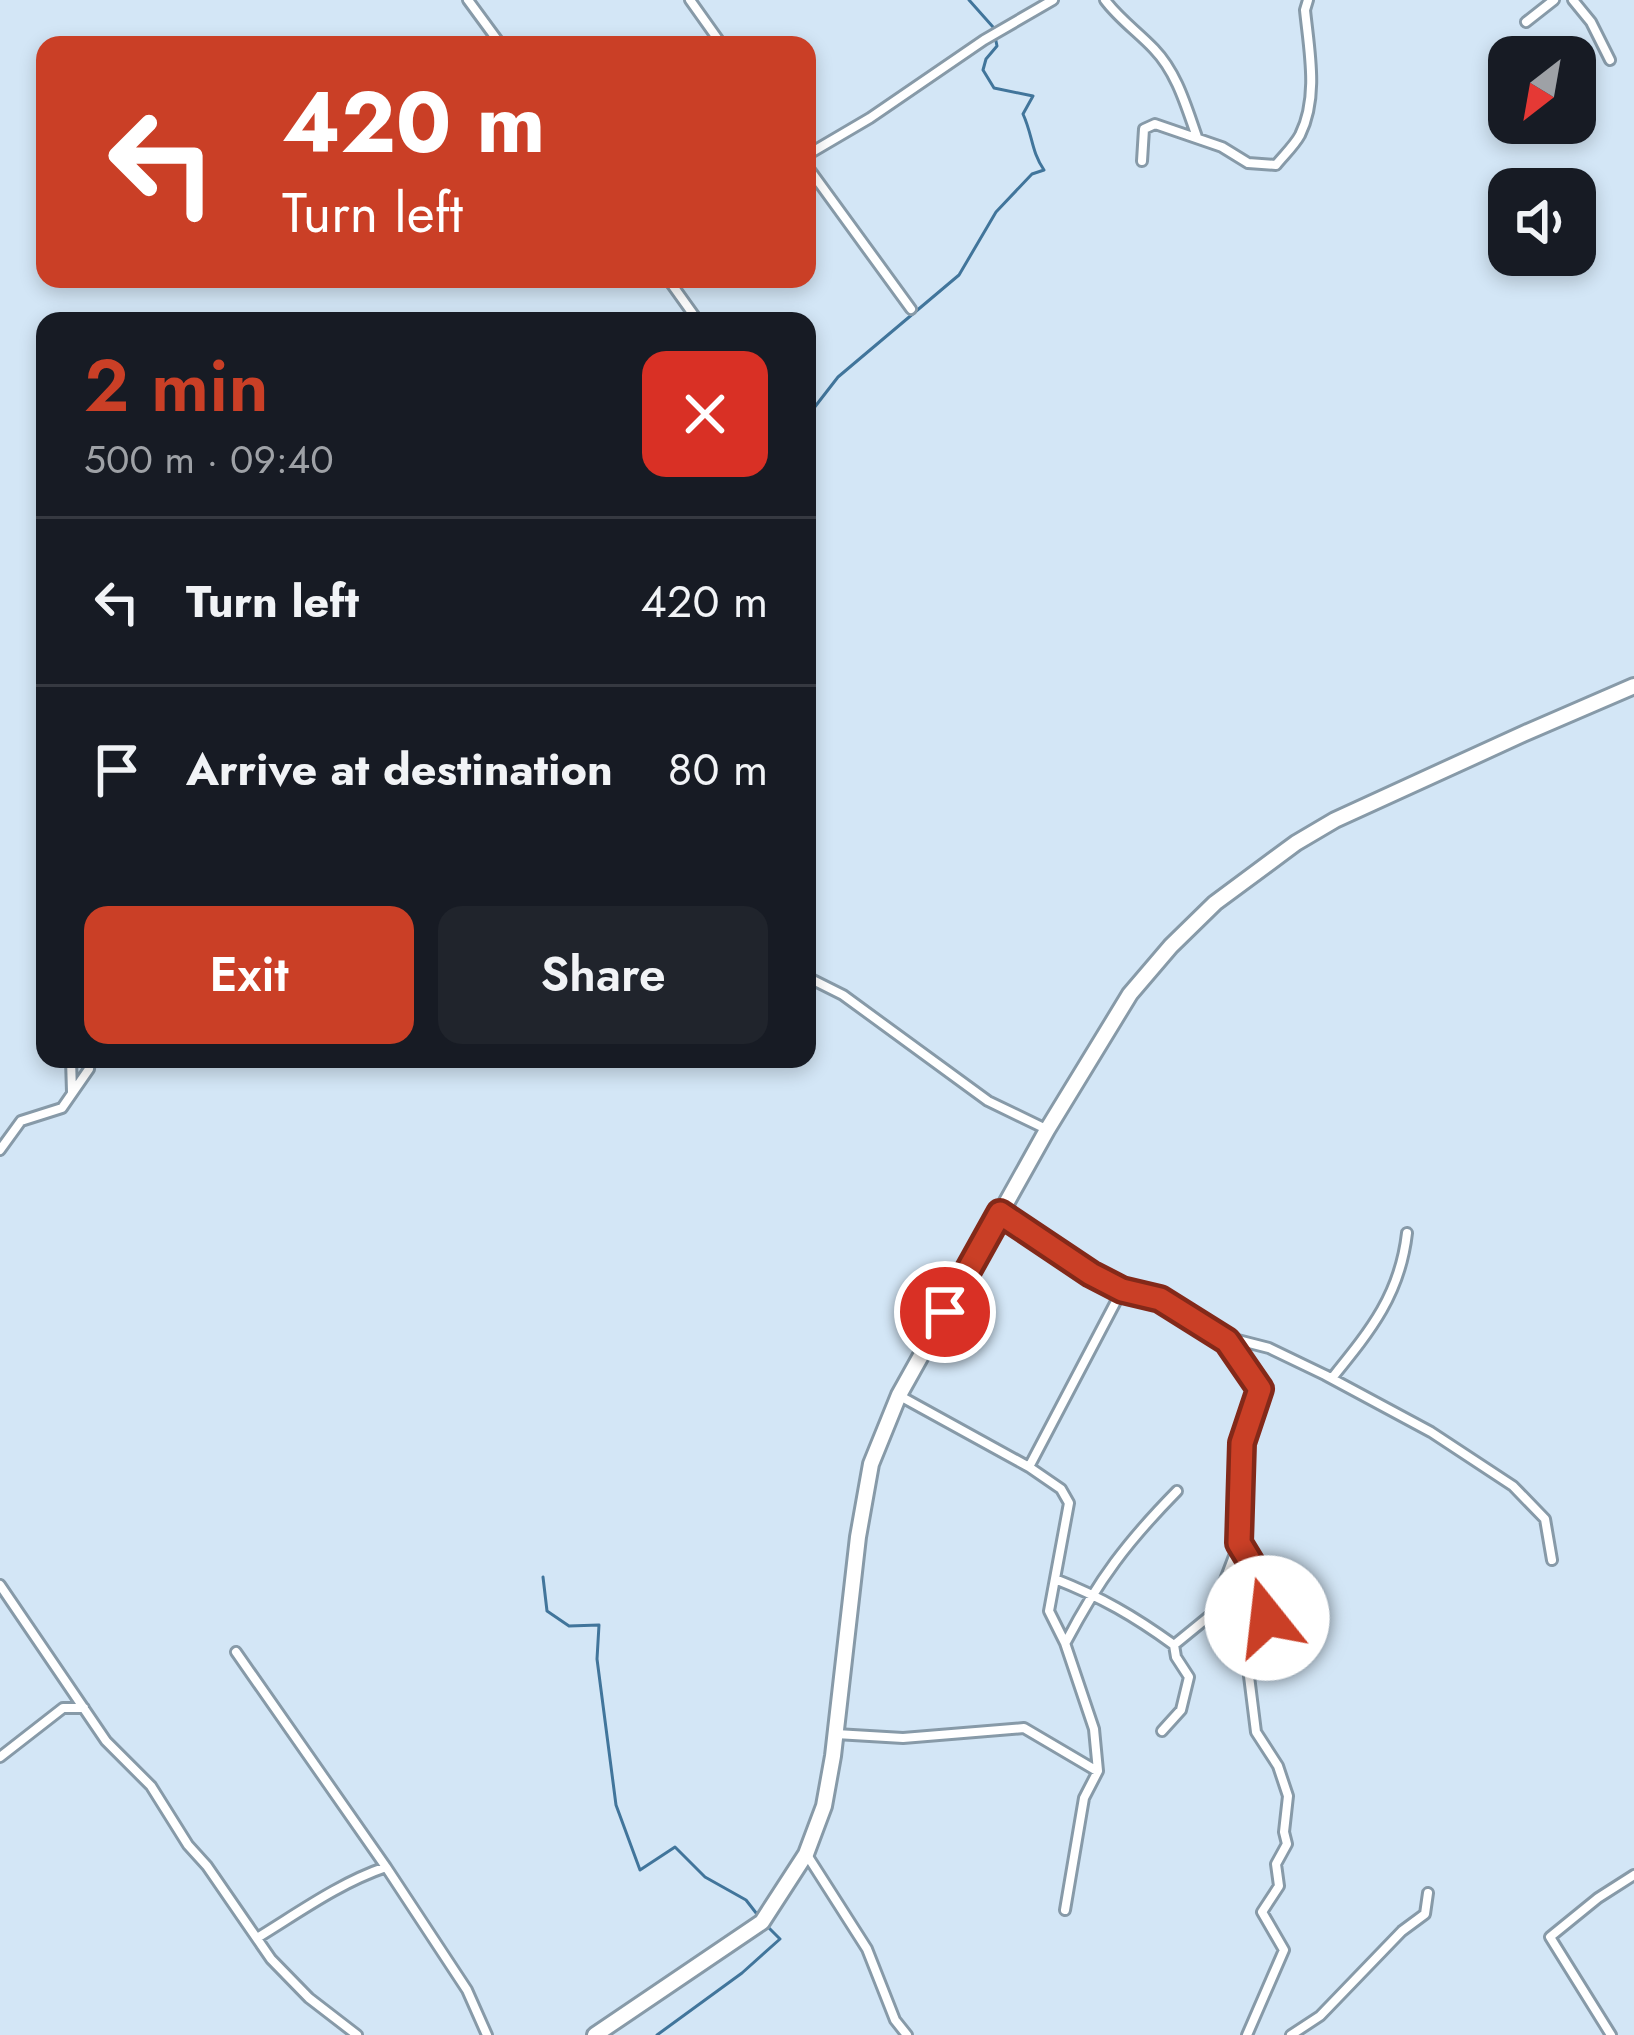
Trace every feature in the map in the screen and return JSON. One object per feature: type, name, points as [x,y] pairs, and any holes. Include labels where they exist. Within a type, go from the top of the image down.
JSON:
[{"type":"highway","points":[[595,2035],[762,1922],[806,1854],[824,1806],[858,1537],[872,1464],[899,1395],[1047,1130],[1130,994],[1214,903],[1296,843],[1335,820],[1634,686]]},
{"type":"street","points":[[468,0],[494,36]]},
{"type":"street","points":[[690,0],[716,36]]},
{"type":"street","points":[[816,150],[1053,0]]},
{"type":"street","points":[[1105,0],[1157,51],[1180,87],[1197,138]]},
{"type":"street","points":[[1142,161],[1144,129],[1155,124],[1222,147],[1249,163],[1276,166],[1300,135],[1308,108],[1312,76],[1308,0]]},
{"type":"street","points":[[1526,22],[1554,0]]},
{"type":"street","points":[[1573,0],[1610,59]]},
{"type":"street","points":[[816,178],[910,309]]},
{"type":"street","points":[[816,982],[843,995],[988,1101],[1047,1130]]},
{"type":"street","points":[[71,1068],[72,1094]]},
{"type":"street","points":[[0,1150],[20,1121],[62,1108],[89,1068]]},
{"type":"street","points":[[1000,1213],[1091,1274],[1122,1290],[1160,1299],[1227,1341],[1260,1389],[1242,1443],[1239,1543],[1212,1615],[1174,1645]]},
{"type":"street","points":[[1332,1378],[1396,1287],[1407,1233]]},
{"type":"street","points":[[1029,1467],[1122,1290]]},
{"type":"street","points":[[1225,1336],[1269,1348],[1332,1378],[1431,1432],[1513,1486],[1545,1519],[1552,1560]]},
{"type":"street","points":[[899,1395],[1029,1467],[1061,1489],[1069,1502],[1049,1612],[1065,1643],[1094,1729],[1098,1771],[1084,1798],[1065,1910]]},
{"type":"street","points":[[1065,1643],[1092,1592],[1132,1537],[1177,1492]]},
{"type":"street","points":[[1239,1543],[1265,1586],[1267,1618],[1249,1676],[1256,1732],[1278,1766],[1288,1796],[1287,1844],[1276,1864],[1279,1886],[1262,1912],[1284,1951],[1246,2035]]},
{"type":"street","points":[[1055,1579],[1130,1613],[1174,1645],[1176,1658],[1189,1677],[1181,1710],[1162,1731]]},
{"type":"street","points":[[0,1585],[106,1741],[151,1786],[271,1960],[324,2011],[357,2035]]},
{"type":"street","points":[[236,1652],[467,1990],[487,2035]]},
{"type":"street","points":[[0,1756],[63,1708],[86,1709]]},
{"type":"street","points":[[835,1734],[903,1738],[1024,1728],[1098,1771]]},
{"type":"street","points":[[806,1854],[866,1949],[895,2020],[907,2035]]},
{"type":"street","points":[[256,1938],[297,1911],[386,1867]]},
{"type":"street","points":[[1611,2035],[1550,1937],[1634,1875]]},
{"type":"street","points":[[1291,2035],[1331,2006],[1402,1931],[1425,1914],[1428,1893]]},
{"type":"waterway","points":[[816,405],[838,377],[959,275],[996,212],[1032,174],[1044,170],[1023,114],[1033,96],[994,88],[983,70],[997,46],[993,27],[969,0]]},
{"type":"waterway","points":[[543,1577],[547,1611],[569,1626],[599,1625],[597,1659],[616,1805],[640,1870],[675,1847],[705,1877],[746,1900],[760,1918]]},
{"type":"waterway","points":[[657,2035],[780,1939],[766,1925]]},
{"type":"route","points":[[945,1312],[1000,1213],[1091,1274],[1122,1290],[1160,1299],[1227,1341],[1260,1389],[1242,1443],[1239,1543],[1265,1586],[1267,1618]]}]
